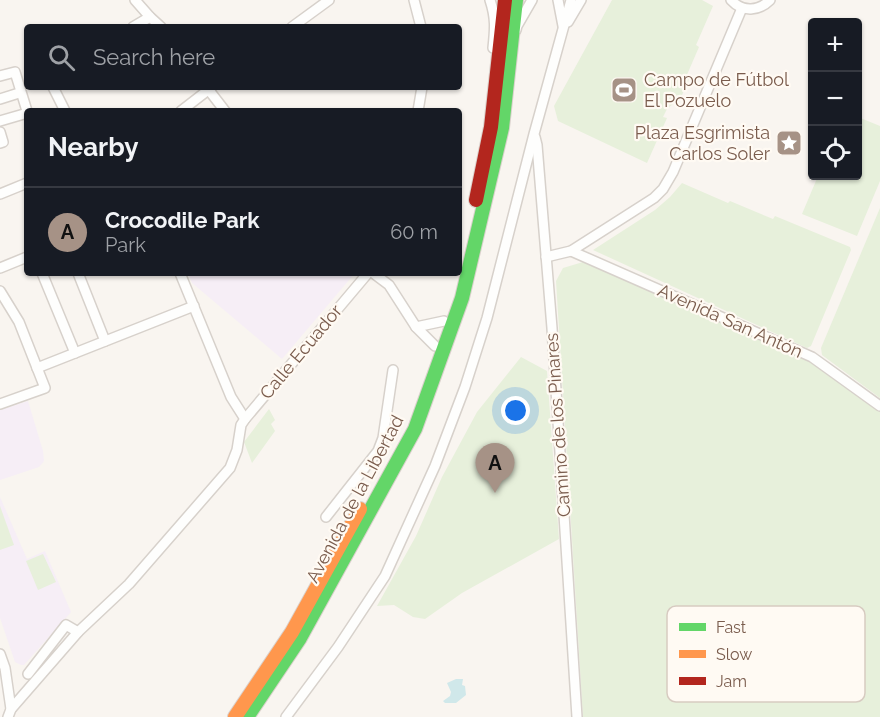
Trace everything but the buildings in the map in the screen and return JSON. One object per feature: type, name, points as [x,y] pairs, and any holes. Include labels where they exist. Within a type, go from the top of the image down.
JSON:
[{"type":"main road","name":"Avenida de la Libertad","points":[[462,260],[491,127],[507,0]]},
{"type":"main road","name":"Avenida de la Libertad","points":[[247,717],[300,638],[415,429],[462,298],[502,128],[516,0]]},
{"type":"main road","name":"Avenida de la Libertad","points":[[235,717],[292,632],[406,425],[453,296],[458,276]]},
{"type":"street","points":[[135,0],[158,24]]},
{"type":"street","points":[[296,24],[329,0]]},
{"type":"street","points":[[414,0],[420,24]]},
{"type":"street","points":[[490,0],[495,13],[487,116],[491,127]]},
{"type":"street","name":"Avenida de la Libertad","points":[[507,0],[516,0]]},
{"type":"street","points":[[508,63],[513,56],[517,26],[532,0]]},
{"type":"street","points":[[558,0],[564,29]]},
{"type":"street","points":[[285,717],[338,647],[385,576],[435,466],[465,387],[487,318],[571,0]]},
{"type":"street","points":[[564,29],[581,0]]},
{"type":"street","points":[[731,0],[742,8],[758,9],[770,0]]},
{"type":"street","points":[[546,257],[571,251],[654,198],[663,189],[673,172],[742,8]]},
{"type":"street","points":[[138,24],[150,17]]},
{"type":"street","points":[[0,76],[15,72],[22,88],[25,108]]},
{"type":"street","points":[[0,99],[22,88]]},
{"type":"street","points":[[54,90],[64,108]]},
{"type":"street","points":[[185,108],[207,90]]},
{"type":"street","points":[[211,90],[223,108]]},
{"type":"street","points":[[418,108],[422,90]]},
{"type":"street","points":[[0,121],[24,114]]},
{"type":"street","name":"Camino de los Pinares","points":[[534,134],[537,145],[562,469],[577,717]]},
{"type":"street","points":[[0,194],[24,184]]},
{"type":"street","name":"Avenida San Antón","points":[[571,251],[812,357],[880,406]]},
{"type":"street","points":[[0,268],[24,257]]},
{"type":"street","points":[[43,276],[75,353]]},
{"type":"street","points":[[79,276],[105,341]]},
{"type":"street","points":[[181,276],[231,397],[245,419]]},
{"type":"street","name":"Calle Ecuador","points":[[9,713],[78,632],[129,584],[230,468],[237,450],[241,425],[245,419],[365,276]]},
{"type":"street","points":[[377,276],[389,285],[416,327],[435,346]]},
{"type":"street","points":[[0,291],[4,308],[19,322],[45,388],[0,404]]},
{"type":"street","points":[[37,368],[194,306]]},
{"type":"street","points":[[416,327],[444,321]]},
{"type":"street","points":[[326,517],[381,445],[393,370]]},
{"type":"street","points":[[28,674],[66,626],[78,632]]},
{"type":"street","points":[[0,654],[4,668],[9,713]]},
{"type":"shaded area","points":[[189,276],[352,276],[282,359],[192,283]]},
{"type":"shaded area","points":[[28,401],[44,461],[39,467],[0,480],[0,410]]},
{"type":"shaded area","points":[[0,497],[27,559],[45,551],[71,612],[24,665],[15,662],[0,618]]},
{"type":"green space","name":"Campo de Fútbol El Pozuelo","points":[[612,0],[702,0],[713,6],[696,45],[699,47],[686,77],[689,79],[679,102],[674,100],[663,117],[667,118],[647,163],[558,121],[554,106]]},
{"type":"green space","points":[[862,119],[880,126],[880,181],[857,236],[802,214],[816,180],[862,180]]},
{"type":"green space","points":[[682,183],[728,203],[730,201],[773,219],[775,216],[850,247],[851,250],[811,346],[807,348],[593,250],[655,210]]},
{"type":"green space","points":[[880,208],[880,398],[822,355],[821,348]]},
{"type":"green space","points":[[583,262],[808,359],[880,412],[880,717],[583,717],[556,281],[563,268]]},
{"type":"green space","points":[[521,357],[547,371],[559,539],[462,593],[425,619],[413,617],[394,605],[377,606],[416,536],[442,477],[477,412]]},
{"type":"green space","points":[[269,409],[275,420],[271,424],[275,431],[252,463],[244,442]]},
{"type":"green space","points":[[0,506],[14,545],[0,550]]},
{"type":"green space","points":[[43,554],[56,582],[38,590],[26,561]]},
{"type":"water","points":[[463,679],[462,685],[465,686],[466,695],[456,703],[445,703],[443,701],[450,696],[451,692],[447,683]]},
{"type":"traffic: fast","points":[[247,717],[300,638],[415,429],[462,298],[502,128],[516,0]]},
{"type":"traffic: slow","points":[[235,717],[292,632],[360,509]]},
{"type":"traffic: jam","points":[[476,200],[491,127],[505,0]]},
{"type":"place","name":"Campo de Fútbol El Pozuelo","points":[[624,90]]},
{"type":"place","name":"Plaza Esgrimista Carlos Soler","points":[[789,143]]},
{"type":"place","name":"Crocodile Park","points":[[495,493]]}]
